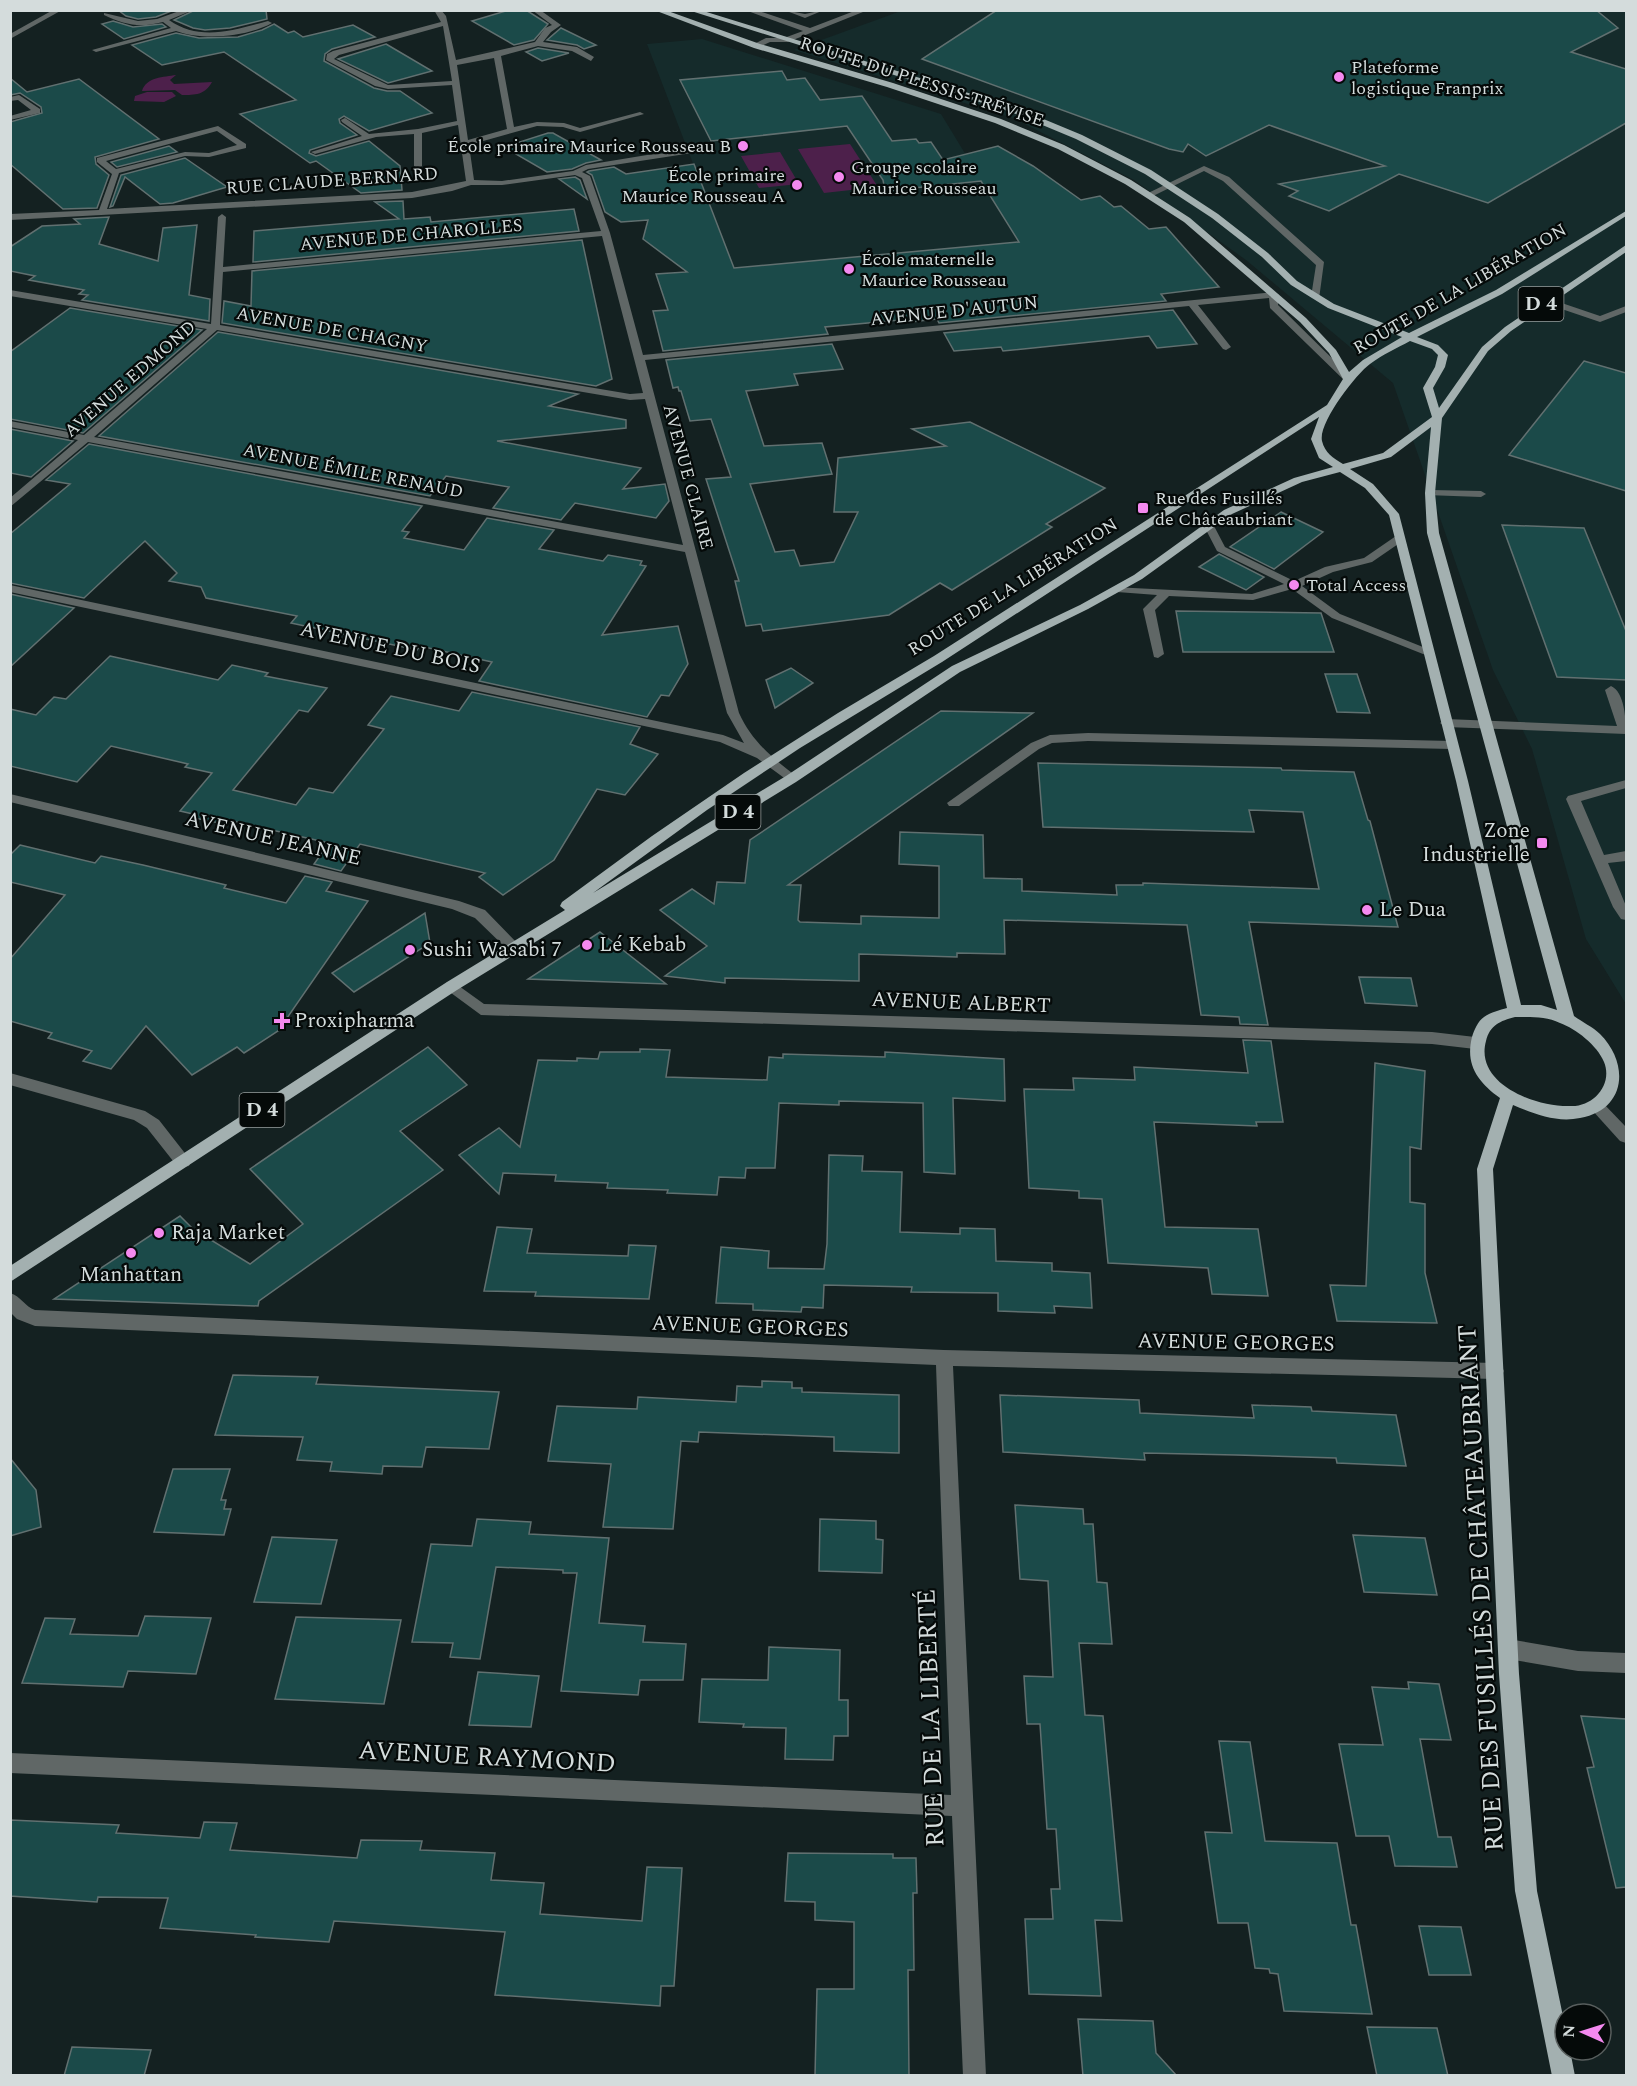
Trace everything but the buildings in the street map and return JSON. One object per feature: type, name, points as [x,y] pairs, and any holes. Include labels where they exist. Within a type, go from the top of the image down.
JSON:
[{"type":"main road","name":"ROUTE DU PLESSIS-TRÉVISE","points":[[657,10],[757,46],[890,85],[998,121],[1061,147],[1148,195],[1187,220],[1274,295]]},
{"type":"main road","name":"ROUTE DU PLESSIS-TRÉVISE","points":[[691,10],[1014,110],[1079,137],[1169,186],[1215,216],[1265,255],[1294,283],[1316,297],[1358,318],[1435,347],[1443,355],[1440,367],[1428,388],[1437,418]]},
{"type":"main road","name":"ROUTE DE LA LIBÉRATION","points":[[514,947],[764,758],[948,653],[1335,403],[1348,380],[1366,362],[1409,336],[1499,292],[1626,213]]},
{"type":"main road","name":"ROUTE DE LA LIBÉRATION","points":[[1601,264],[1626,239]]},
{"type":"main road","name":"ROUTE DE LA LIBÉRATION","points":[[10,1275],[452,986],[791,779],[956,669],[1044,627],[1137,577],[1228,512],[1266,493],[1298,480],[1387,455],[1437,418],[1485,349],[1508,329],[1547,300],[1626,248]]},
{"type":"main road","points":[[1335,403],[1321,423],[1316,439],[1323,456],[1369,486],[1394,514],[1515,1011]]},
{"type":"main road","points":[[1437,418],[1430,493],[1434,533],[1567,1019]]},
{"type":"main road","points":[[1515,1011],[1540,1011],[1567,1019],[1595,1038],[1612,1062],[1612,1087],[1597,1106],[1570,1113],[1539,1110],[1508,1097],[1489,1080],[1478,1061],[1475,1042],[1488,1021],[1515,1011]]},
{"type":"main road","name":"RUE DES FUSILLÉS DE CHÂTEAUBRIANT","points":[[1508,1097],[1485,1169],[1508,1649],[1526,1891],[1564,2076]]},
{"type":"street","points":[[10,37],[59,10]]},
{"type":"street","points":[[136,26],[165,20],[190,10]]},
{"type":"street","points":[[437,10],[446,23],[466,143],[470,182]]},
{"type":"street","points":[[535,10],[557,25],[548,30],[538,44]]},
{"type":"street","points":[[748,10],[808,30]]},
{"type":"street","points":[[787,10],[805,16],[821,10]]},
{"type":"street","points":[[757,46],[769,40],[785,40],[865,10]]},
{"type":"street","points":[[106,14],[121,23],[136,26],[151,34]]},
{"type":"street","points":[[805,16],[808,30]]},
{"type":"street","points":[[165,20],[175,29]]},
{"type":"street","points":[[96,50],[131,43],[151,34],[175,29],[214,37],[268,23]]},
{"type":"street","points":[[446,23],[336,53],[330,56],[330,60],[388,87],[456,83]]},
{"type":"street","points":[[776,52],[787,47],[789,43],[785,40]]},
{"type":"street","points":[[453,63],[498,55],[538,44],[574,48],[591,59]]},
{"type":"street","points":[[498,55],[511,129]]},
{"type":"street","points":[[10,99],[19,97],[37,111],[10,118]]},
{"type":"street","points":[[466,143],[511,129],[537,124],[564,125],[580,130],[640,114]]},
{"type":"street","points":[[345,120],[368,137]]},
{"type":"street","points":[[315,152],[368,137],[418,131],[462,122]]},
{"type":"street","points":[[102,212],[116,174],[100,160],[218,128],[243,146],[209,155],[185,154],[114,172]]},
{"type":"street","points":[[418,131],[418,166]]},
{"type":"street","name":"RUE CLAUDE BERNARD","points":[[10,217],[412,195],[452,188],[470,182],[502,183],[575,173],[586,167],[688,153]]},
{"type":"street","points":[[1148,195],[1204,168],[1226,179],[1321,264],[1316,297]]},
{"type":"street","name":"AVENUE CLAIRE","points":[[575,173],[586,176],[606,233],[647,396],[733,713],[739,729],[764,758],[791,779]]},
{"type":"street","name":"AVENUE EDMOND","points":[[10,504],[215,327],[222,217]]},
{"type":"street","name":"AVENUE DE CHAROLLES","points":[[219,270],[606,233]]},
{"type":"street","name":"AVENUE DE CHAGNY","points":[[10,293],[618,395],[647,396]]},
{"type":"street","points":[[1274,295],[1273,306],[1348,380]]},
{"type":"street","name":"AVENUE D'AUTUN","points":[[638,358],[1274,295]]},
{"type":"street","points":[[1547,300],[1600,318],[1626,309]]},
{"type":"street","points":[[1192,304],[1226,347]]},
{"type":"street","name":"AVENUE ÉMILE RENAUD","points":[[10,424],[689,549]]},
{"type":"street","points":[[1430,493],[1481,494]]},
{"type":"street","points":[[1209,526],[1221,549],[1294,585],[1336,616],[1427,651]]},
{"type":"street","points":[[1117,588],[1253,597],[1294,585],[1329,569],[1368,560],[1400,538]]},
{"type":"street","name":"AVENUE DU BOIS","points":[[10,588],[723,739],[764,758]]},
{"type":"street","points":[[1158,654],[1149,609],[1167,591]]},
{"type":"street","points":[[1446,723],[1626,730],[1611,690]]},
{"type":"street","points":[[954,803],[1035,746],[1050,739],[1088,737],[1452,745]]},
{"type":"street","points":[[1624,910],[1573,799],[1626,783]]},
{"type":"street","name":"AVENUE JEANNE","points":[[10,798],[454,905],[480,914],[514,947]]},
{"type":"street","points":[[1600,860],[1626,856]]},
{"type":"street","name":"AVENUE ALBERT","points":[[452,986],[481,1009],[1420,1038],[1475,1042]]},
{"type":"street","points":[[10,1079],[140,1115],[153,1124],[183,1161]]},
{"type":"street","points":[[1597,1106],[1626,1137]]},
{"type":"street","name":"AVENUE GEORGES","points":[[10,1300],[23,1314],[35,1318],[944,1358],[1495,1371]]},
{"type":"street","name":"RUE DE LA LIBERTÉ","points":[[944,1358],[975,2076]]},
{"type":"street","points":[[1508,1649],[1578,1661],[1626,1663]]},
{"type":"street","name":"AVENUE RAYMOND","points":[[10,1763],[962,1806]]},
{"type":"shaded area","points":[[901,11],[1626,11],[1626,1004],[1586,939],[1532,749],[1493,670],[1393,383],[1246,260],[1134,180],[1013,118],[794,50]]},
{"type":"shaded area","name":"Groupe scolaire Maurice Rousseau","points":[[702,39],[941,114],[1042,280],[749,309],[647,44]]},
{"type":"shaded area","points":[[176,75],[170,80],[174,84],[212,82],[206,90],[195,94],[182,95],[175,90],[142,91],[151,80]]},
{"type":"shaded area","points":[[147,92],[172,92],[176,96],[164,102],[134,101],[135,96]]},
{"type":"shaded area","points":[[850,144],[878,187],[824,193],[798,149]]},
{"type":"shaded area","points":[[780,152],[799,184],[759,188],[741,156]]},
{"type":"place","name":"Plateforme logistique Franprix","points":[[1339,77]]},
{"type":"place","name":"École primaire Maurice Rousseau B","points":[[743,146]]},
{"type":"place","name":"Groupe scolaire Maurice Rousseau","points":[[839,177]]},
{"type":"place","name":"École primaire Maurice Rousseau A","points":[[797,185]]},
{"type":"place","name":"École maternelle Maurice Rousseau","points":[[849,269]]},
{"type":"place","name":"Rue des Fusillés de Châteaubriant","points":[[1143,508]]},
{"type":"place","name":"Total Access","points":[[1294,585]]},
{"type":"place","name":"Zone Industrielle","points":[[1542,843]]},
{"type":"place","name":"Le Dua","points":[[1367,910]]},
{"type":"place","name":"Lé Kebab","points":[[587,945]]},
{"type":"place","name":"Sushi Wasabi 7","points":[[410,950]]},
{"type":"place","name":"Proxipharma","points":[[282,1021]]},
{"type":"place","name":"Raja Market","points":[[159,1233]]},
{"type":"place","name":"Manhattan","points":[[131,1253]]}]
